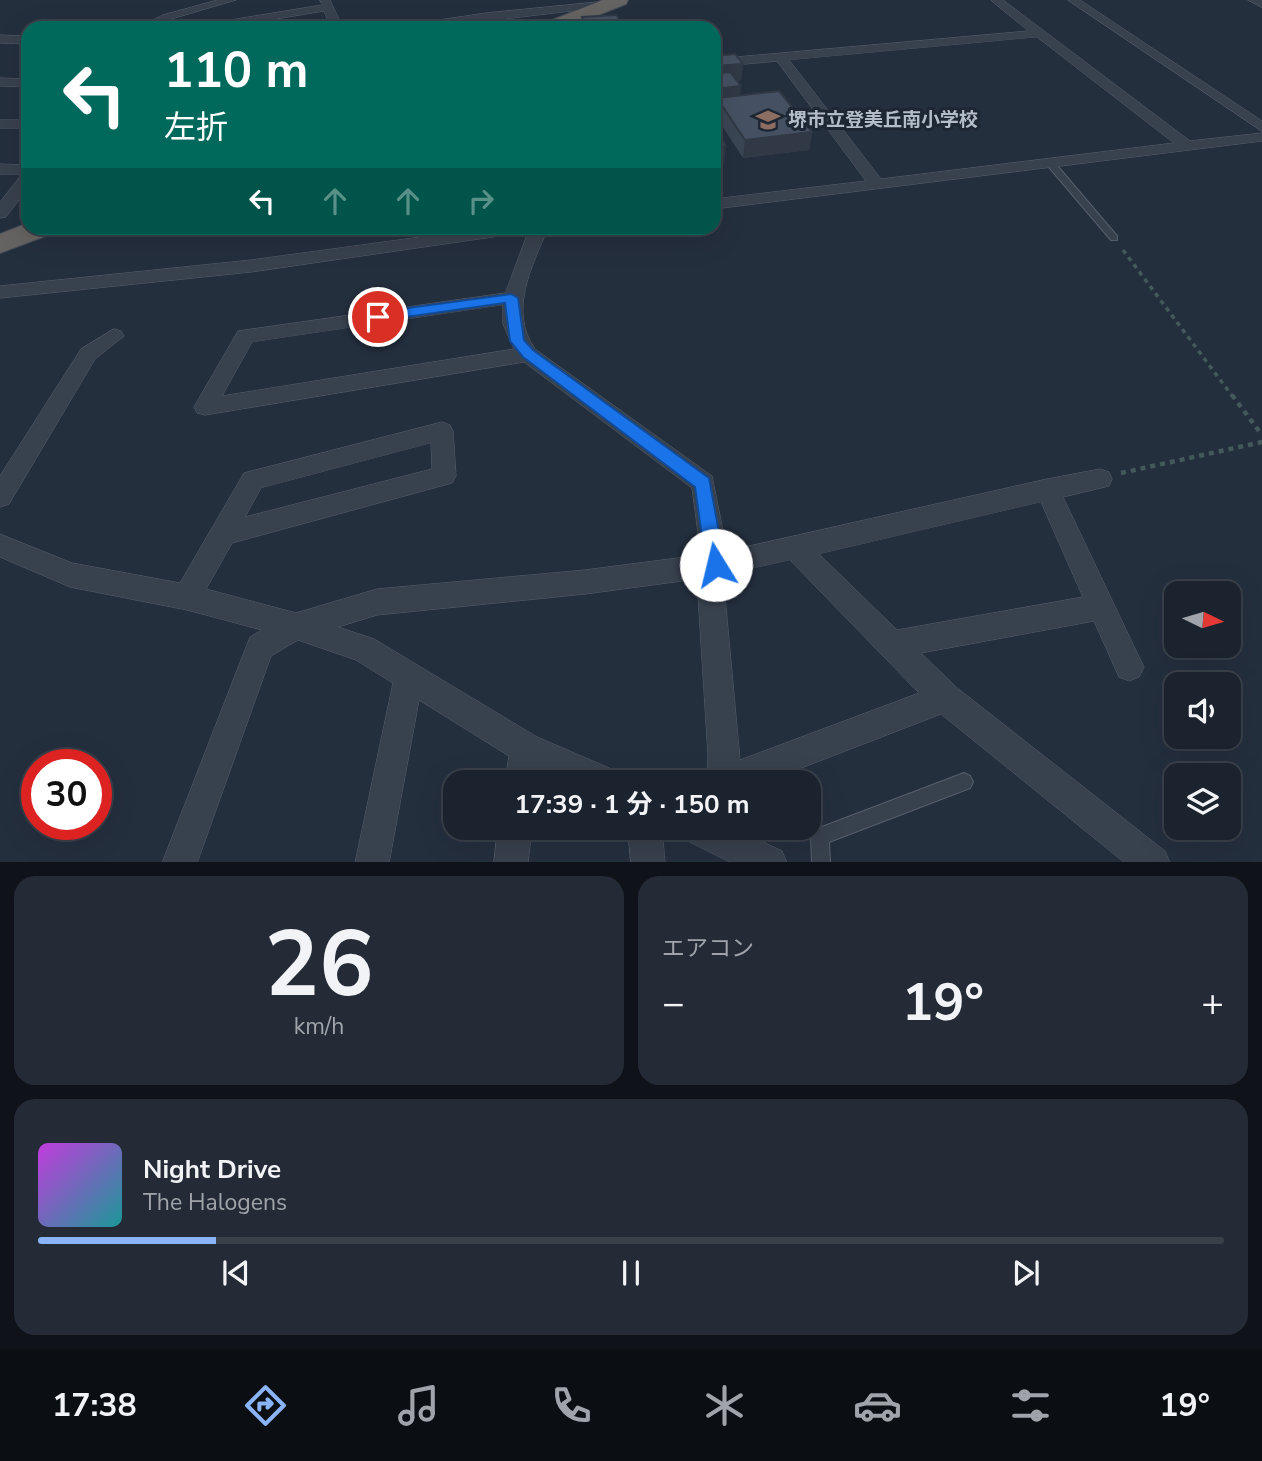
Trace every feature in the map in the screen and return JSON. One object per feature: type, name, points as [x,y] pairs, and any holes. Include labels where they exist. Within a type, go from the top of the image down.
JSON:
[{"type":"highway","points":[[566,21],[614,2]]},
{"type":"highway","points":[[0,244],[23,235]]},
{"type":"street","points":[[159,21],[231,0]]},
{"type":"street","points":[[270,0],[280,21]]},
{"type":"street","points":[[996,0],[1189,148]]},
{"type":"street","points":[[1073,0],[1262,127]]},
{"type":"street","points":[[1254,0],[1262,5]]},
{"type":"street","points":[[452,21],[614,2]]},
{"type":"street","points":[[242,21],[326,4],[334,21]]},
{"type":"street","points":[[721,62],[1040,33]]},
{"type":"street","points":[[0,39],[21,40]]},
{"type":"street","points":[[780,57],[878,185]]},
{"type":"street","points":[[0,82],[21,83]]},
{"type":"street","points":[[0,124],[21,124]]},
{"type":"street","points":[[721,203],[1262,137]]},
{"type":"street","points":[[0,169],[21,170]]},
{"type":"street","points":[[0,213],[21,186]]},
{"type":"street","points":[[378,247],[379,235]]},
{"type":"street","points":[[0,292],[251,266],[468,235]]},
{"type":"street","points":[[536,235],[511,298],[517,341],[528,354],[703,483],[712,565],[723,770]]},
{"type":"street","points":[[511,298],[245,336],[205,407],[528,354]]},
{"type":"street","points":[[0,497],[88,354],[114,336]]},
{"type":"street","points":[[187,597],[253,480],[442,431],[444,476],[223,534]]},
{"type":"street","points":[[179,862],[260,648],[296,626],[377,602],[586,582],[712,565],[1100,479]]},
{"type":"street","points":[[1047,489],[1129,667]]},
{"type":"street","points":[[0,545],[70,575],[187,597],[296,626],[365,649],[526,748],[577,770]]},
{"type":"street","points":[[794,548],[945,698],[1152,862]]},
{"type":"street","points":[[892,645],[1101,607]]},
{"type":"street","points":[[372,862],[409,676]]},
{"type":"street","points":[[755,770],[945,698]]},
{"type":"street","points":[[523,770],[526,748]]},
{"type":"street","points":[[511,862],[514,840]]},
{"type":"street","points":[[646,840],[648,862]]},
{"type":"street","points":[[727,840],[768,862]]},
{"type":"lane","points":[[1051,164],[1114,239]]},
{"type":"lane","points":[[821,862],[820,836],[964,782]]},
{"type":"path","points":[[1114,239],[1262,435]]},
{"type":"path","points":[[1100,479],[1262,442]]},
{"type":"building","points":[[617,15],[619,21],[583,21],[582,17]]},
{"type":"building","points":[[735,54],[743,64],[721,66],[721,55]]},
{"type":"building","points":[[730,72],[741,86],[721,88],[721,73]]},
{"type":"building","points":[[779,91],[812,132],[745,140],[721,104],[721,98]]},
{"type":"place","name":"堺市立登美丘南小学校","points":[[768,120]]},
{"type":"route","points":[[378,317],[511,298],[517,341],[528,354],[703,483],[716,565]]}]
